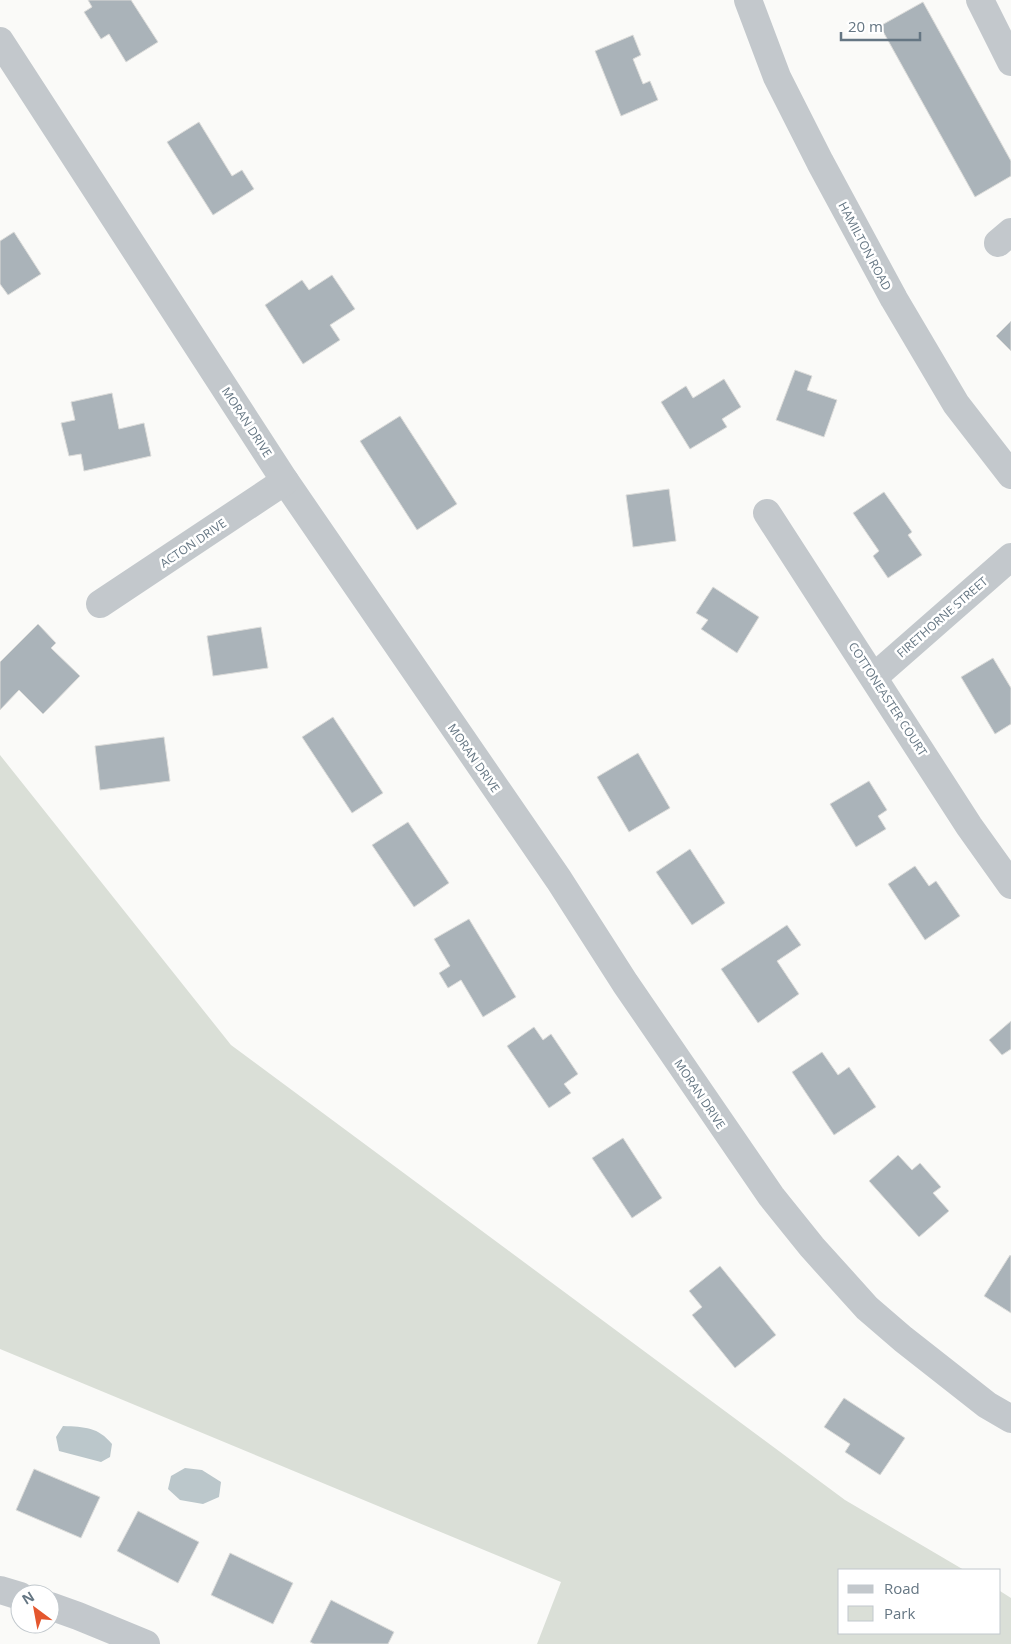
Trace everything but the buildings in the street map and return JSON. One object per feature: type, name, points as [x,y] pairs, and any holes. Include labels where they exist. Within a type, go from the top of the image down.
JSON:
[{"type":"street","name":"HAMILTON ROAD","points":[[748,0],[777,77],[820,162],[894,299],[956,404],[1011,475]]},
{"type":"street","points":[[980,0],[1011,62]]},
{"type":"street","name":"MORAN DRIVE","points":[[0,41],[285,481],[559,880],[630,991],[771,1196],[812,1247],[867,1308],[987,1406],[1011,1419]]},
{"type":"street","name":"ACTON DRIVE","points":[[100,604],[285,481]]},
{"type":"street","name":"COTTONEASTER COURT","points":[[767,513],[969,826],[1011,884]]},
{"type":"street","name":"FIRETHORNE STREET","points":[[874,677],[1011,557]]},
{"type":"street","points":[[60,1610],[146,1644]]},
{"type":"green space","points":[[0,755],[231,1045],[845,1500],[962,1569],[838,1569],[838,1634],[1001,1634],[1001,1592],[1011,1598],[1011,1644],[537,1644],[561,1582],[0,1349]]},
{"type":"shaded area","points":[[63,1426],[90,1429],[102,1434],[112,1444],[110,1457],[101,1462],[59,1451],[56,1437]]},
{"type":"shaded area","points":[[185,1468],[202,1470],[221,1482],[219,1497],[203,1504],[180,1500],[168,1489],[171,1476]]}]
